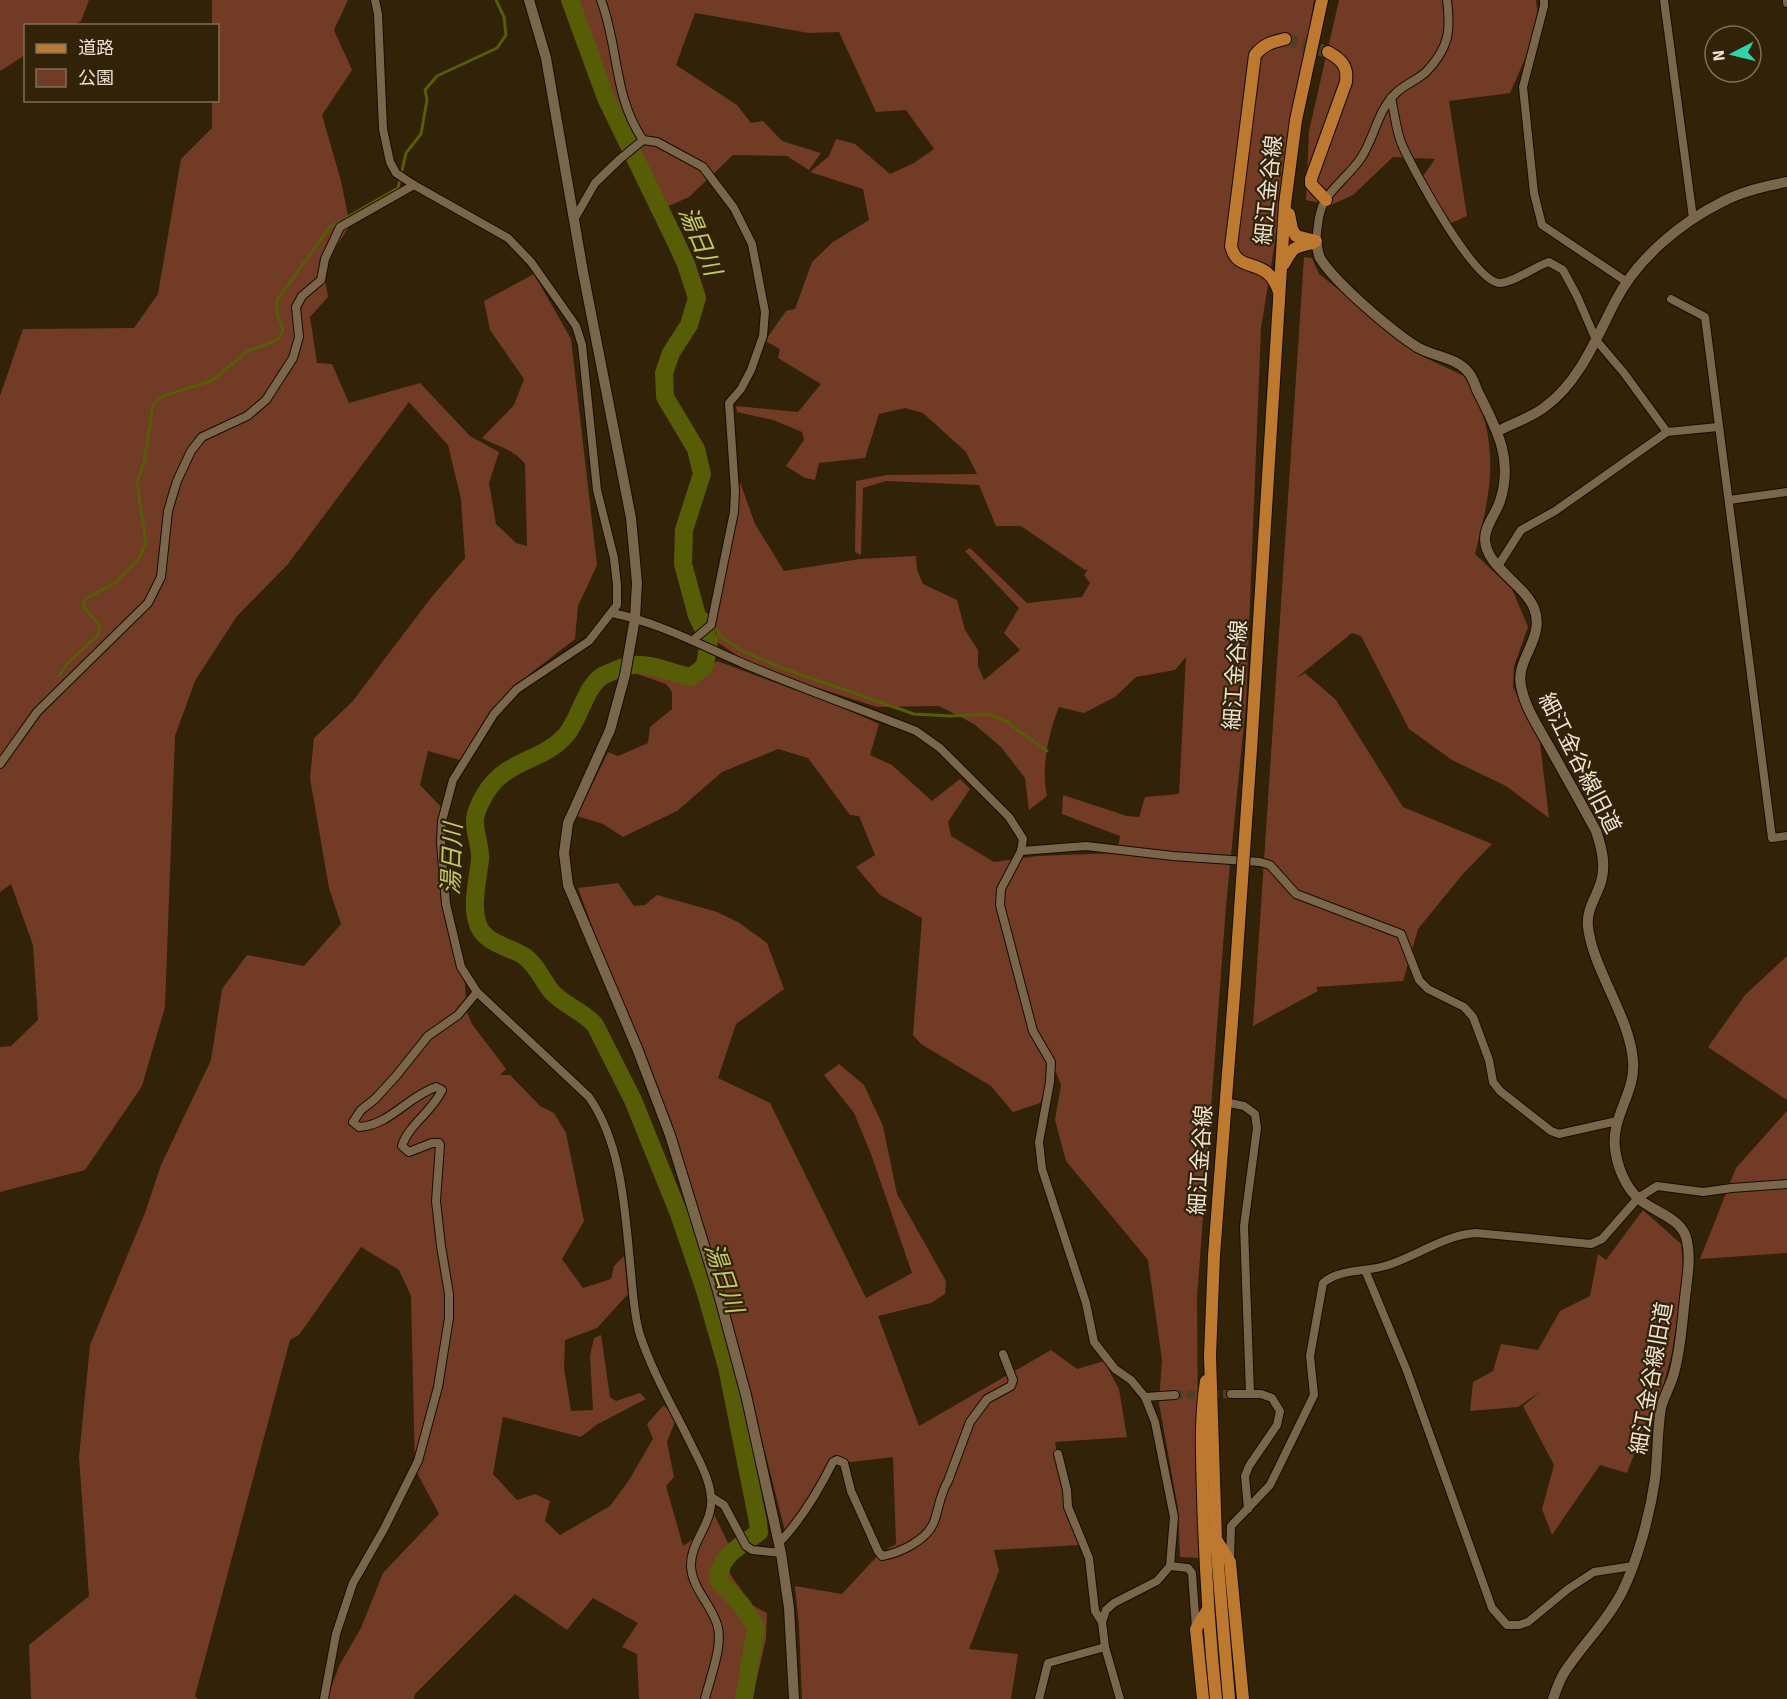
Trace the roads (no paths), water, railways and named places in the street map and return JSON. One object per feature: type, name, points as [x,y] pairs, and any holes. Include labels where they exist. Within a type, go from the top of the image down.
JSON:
[{"type":"main road","name":"細江金谷線","points":[[1229,1699],[1216,1540],[1210,1356],[1214,1255],[1251,750],[1285,204],[1296,120],[1322,0]]},
{"type":"main road","points":[[1280,296],[1270,274],[1261,268],[1240,262],[1233,255],[1231,246],[1255,56],[1260,48],[1270,42],[1285,39]]},
{"type":"main road","points":[[1326,200],[1311,184],[1311,178],[1347,74],[1340,59],[1328,52]]},
{"type":"main road","points":[[1285,204],[1296,236],[1316,241]]},
{"type":"main road","points":[[1261,268],[1271,263],[1277,256],[1283,239]]},
{"type":"main road","points":[[1282,268],[1292,250],[1299,244],[1311,244],[1316,241]]},
{"type":"main road","name":"細江金谷線","points":[[1210,1356],[1202,1405],[1202,1436],[1208,1609],[1216,1699]]},
{"type":"main road","points":[[1216,1540],[1230,1562],[1244,1699]]},
{"type":"main road","points":[[1203,1699],[1196,1629],[1208,1609]]},
{"type":"street","points":[[375,0],[378,14],[383,129],[387,155],[396,173],[508,238],[531,262],[576,326],[582,345],[597,489],[614,558],[617,585],[616,605],[589,641],[517,689],[494,714],[453,780],[442,821],[441,843],[446,904],[461,967],[477,992],[589,1097],[601,1114],[611,1143],[620,1186],[640,1334],[662,1389],[706,1475],[711,1497],[711,1509],[691,1564],[694,1581],[717,1622],[720,1636],[705,1699]]},
{"type":"street","points":[[529,0],[546,58],[583,272],[631,518],[637,583],[635,618],[625,675],[610,730],[568,823],[564,853],[568,885],[637,1048],[670,1136],[718,1291],[743,1383],[780,1548],[789,1608],[794,1699]]},
{"type":"street","points":[[601,0],[609,24],[618,83],[626,111],[643,140]]},
{"type":"street","points":[[1316,241],[1320,214],[1326,200],[1362,157],[1382,111],[1396,93],[1425,72],[1442,50],[1448,38],[1450,23],[1447,0]]},
{"type":"street","points":[[1544,0],[1523,87],[1534,192],[1542,225],[1627,282]]},
{"type":"street","points":[[1664,0],[1693,218]]},
{"type":"street","points":[[1391,98],[1402,145],[1452,233],[1476,268],[1497,283],[1506,283],[1549,262],[1563,270],[1596,340],[1624,373],[1667,432]]},
{"type":"street","points":[[575,218],[595,183],[620,159],[643,140],[657,142],[703,167],[734,208],[752,244],[765,312],[763,336],[759,351],[741,389],[729,403],[735,491],[732,528],[711,625],[693,640]]},
{"type":"street","points":[[1498,431],[1546,407],[1571,381],[1627,282],[1653,251],[1693,218],[1723,201],[1762,187],[1787,182]]},
{"type":"street","points":[[0,764],[37,712],[148,603],[161,577],[168,511],[177,481],[191,451],[202,437],[247,416],[266,400],[293,358],[299,337],[296,307],[302,297],[321,280],[325,260],[340,227],[414,185]]},
{"type":"street","name":"細江金谷線旧道","points":[[1316,241],[1319,257],[1345,286],[1400,335],[1420,349],[1455,361],[1469,373],[1498,431],[1507,472],[1506,485],[1498,508],[1487,528],[1485,540],[1490,556],[1534,608],[1537,630],[1531,649],[1521,668],[1520,685],[1529,710],[1596,831],[1604,864],[1601,882],[1589,908],[1587,926],[1629,1040],[1634,1062],[1632,1083],[1617,1121],[1614,1146],[1618,1164],[1624,1178],[1638,1198],[1676,1222],[1684,1231],[1688,1242],[1689,1263],[1679,1351],[1674,1376],[1662,1404],[1655,1479],[1639,1547],[1622,1592],[1610,1614],[1563,1674],[1553,1699]]},
{"type":"street","points":[[1671,299],[1705,316],[1772,838],[1787,836]]},
{"type":"street","points":[[1498,566],[1521,530],[1555,512],[1667,432],[1718,427]]},
{"type":"street","points":[[1729,500],[1787,492]]},
{"type":"street","points":[[612,613],[635,618],[693,640],[749,666],[916,731],[939,748],[1009,817],[1023,839],[1021,851],[1001,889],[1000,906],[1033,1031],[1051,1062],[1050,1082],[1039,1142],[1042,1169],[1086,1303],[1094,1342],[1115,1369],[1131,1380],[1145,1397],[1155,1422],[1174,1517],[1170,1566],[1157,1581],[1114,1602],[1106,1610],[1102,1622],[1105,1647],[1120,1699]]},
{"type":"street","points":[[1021,851],[1086,846],[1173,856],[1260,862],[1270,865],[1296,894],[1401,934],[1419,980],[1428,989],[1464,1007],[1473,1017],[1489,1060],[1493,1082],[1500,1091],[1551,1131],[1559,1134],[1617,1121]]},
{"type":"street","points":[[324,1699],[336,1634],[353,1583],[384,1529],[418,1461],[438,1387],[449,1318],[448,1285],[436,1201],[440,1145],[432,1143],[410,1152],[402,1146],[416,1124],[437,1102],[442,1090],[436,1087],[426,1091],[387,1119],[371,1126],[359,1127],[353,1122],[361,1110],[375,1099],[396,1076],[428,1036],[458,1015],[477,992]]},
{"type":"street","points":[[1225,1102],[1244,1106],[1255,1114],[1257,1128],[1244,1226],[1250,1393]]},
{"type":"street","points":[[1230,1562],[1231,1526],[1270,1485],[1314,1395],[1311,1356],[1323,1283],[1332,1275],[1386,1266],[1461,1234],[1476,1233],[1591,1244],[1602,1239],[1638,1198],[1657,1186],[1702,1192],[1787,1184]]},
{"type":"street","points":[[1365,1270],[1407,1371],[1492,1608],[1507,1625],[1528,1622],[1594,1572],[1633,1566]]},
{"type":"street","points":[[780,1548],[820,1488],[833,1462],[837,1460],[844,1463],[851,1491],[882,1556],[916,1542],[933,1525],[942,1490],[948,1481],[970,1422],[987,1399],[1011,1386],[1013,1380],[1003,1354]]},
{"type":"street","points":[[1231,1394],[1250,1393],[1272,1398],[1280,1411],[1277,1425],[1249,1466],[1245,1476],[1248,1509]]},
{"type":"street","points":[[1145,1397],[1175,1395]]},
{"type":"street","points":[[1058,1454],[1067,1490],[1068,1507],[1089,1558],[1095,1611],[1102,1622]]},
{"type":"street","points":[[711,1497],[724,1505],[746,1546],[752,1550],[780,1548]]},
{"type":"street","points":[[1170,1566],[1188,1568],[1192,1573],[1196,1629]]},
{"type":"street","points":[[1039,1699],[1048,1663],[1105,1647]]},
{"type":"waterway","points":[[59,676],[66,665],[98,635],[100,626],[83,606],[85,599],[116,582],[137,561],[146,544],[137,483],[144,462],[153,405],[163,396],[211,381],[248,351],[277,340],[283,331],[277,313],[277,300],[330,227],[398,188],[406,153],[421,134],[427,100],[425,90],[437,76],[497,48],[506,35],[504,17],[496,0]]},
{"type":"waterway","name":"湯日川","points":[[570,0],[606,98],[686,264],[697,298],[689,325],[671,353],[664,373],[665,397],[696,449],[702,474],[684,530],[683,564],[697,616],[709,640],[705,666],[691,677],[641,665],[626,666],[604,675],[592,687],[565,736],[546,751],[514,767],[494,782],[485,794],[475,819],[480,854],[475,911],[479,927],[487,937],[529,960],[552,992],[595,1025],[633,1100],[679,1214],[705,1290],[727,1367],[759,1532],[727,1557],[718,1580],[741,1604],[756,1627],[744,1699]]},
{"type":"waterway","points":[[697,616],[706,614],[710,620]]},
{"type":"waterway","points":[[713,625],[720,636],[742,651],[782,668],[914,714],[951,716],[989,714],[1008,722],[1047,751]]},
{"type":"tunnel","points":[[1285,39],[1328,52]]},
{"type":"tunnel","points":[[1175,1395],[1231,1394]]}]
